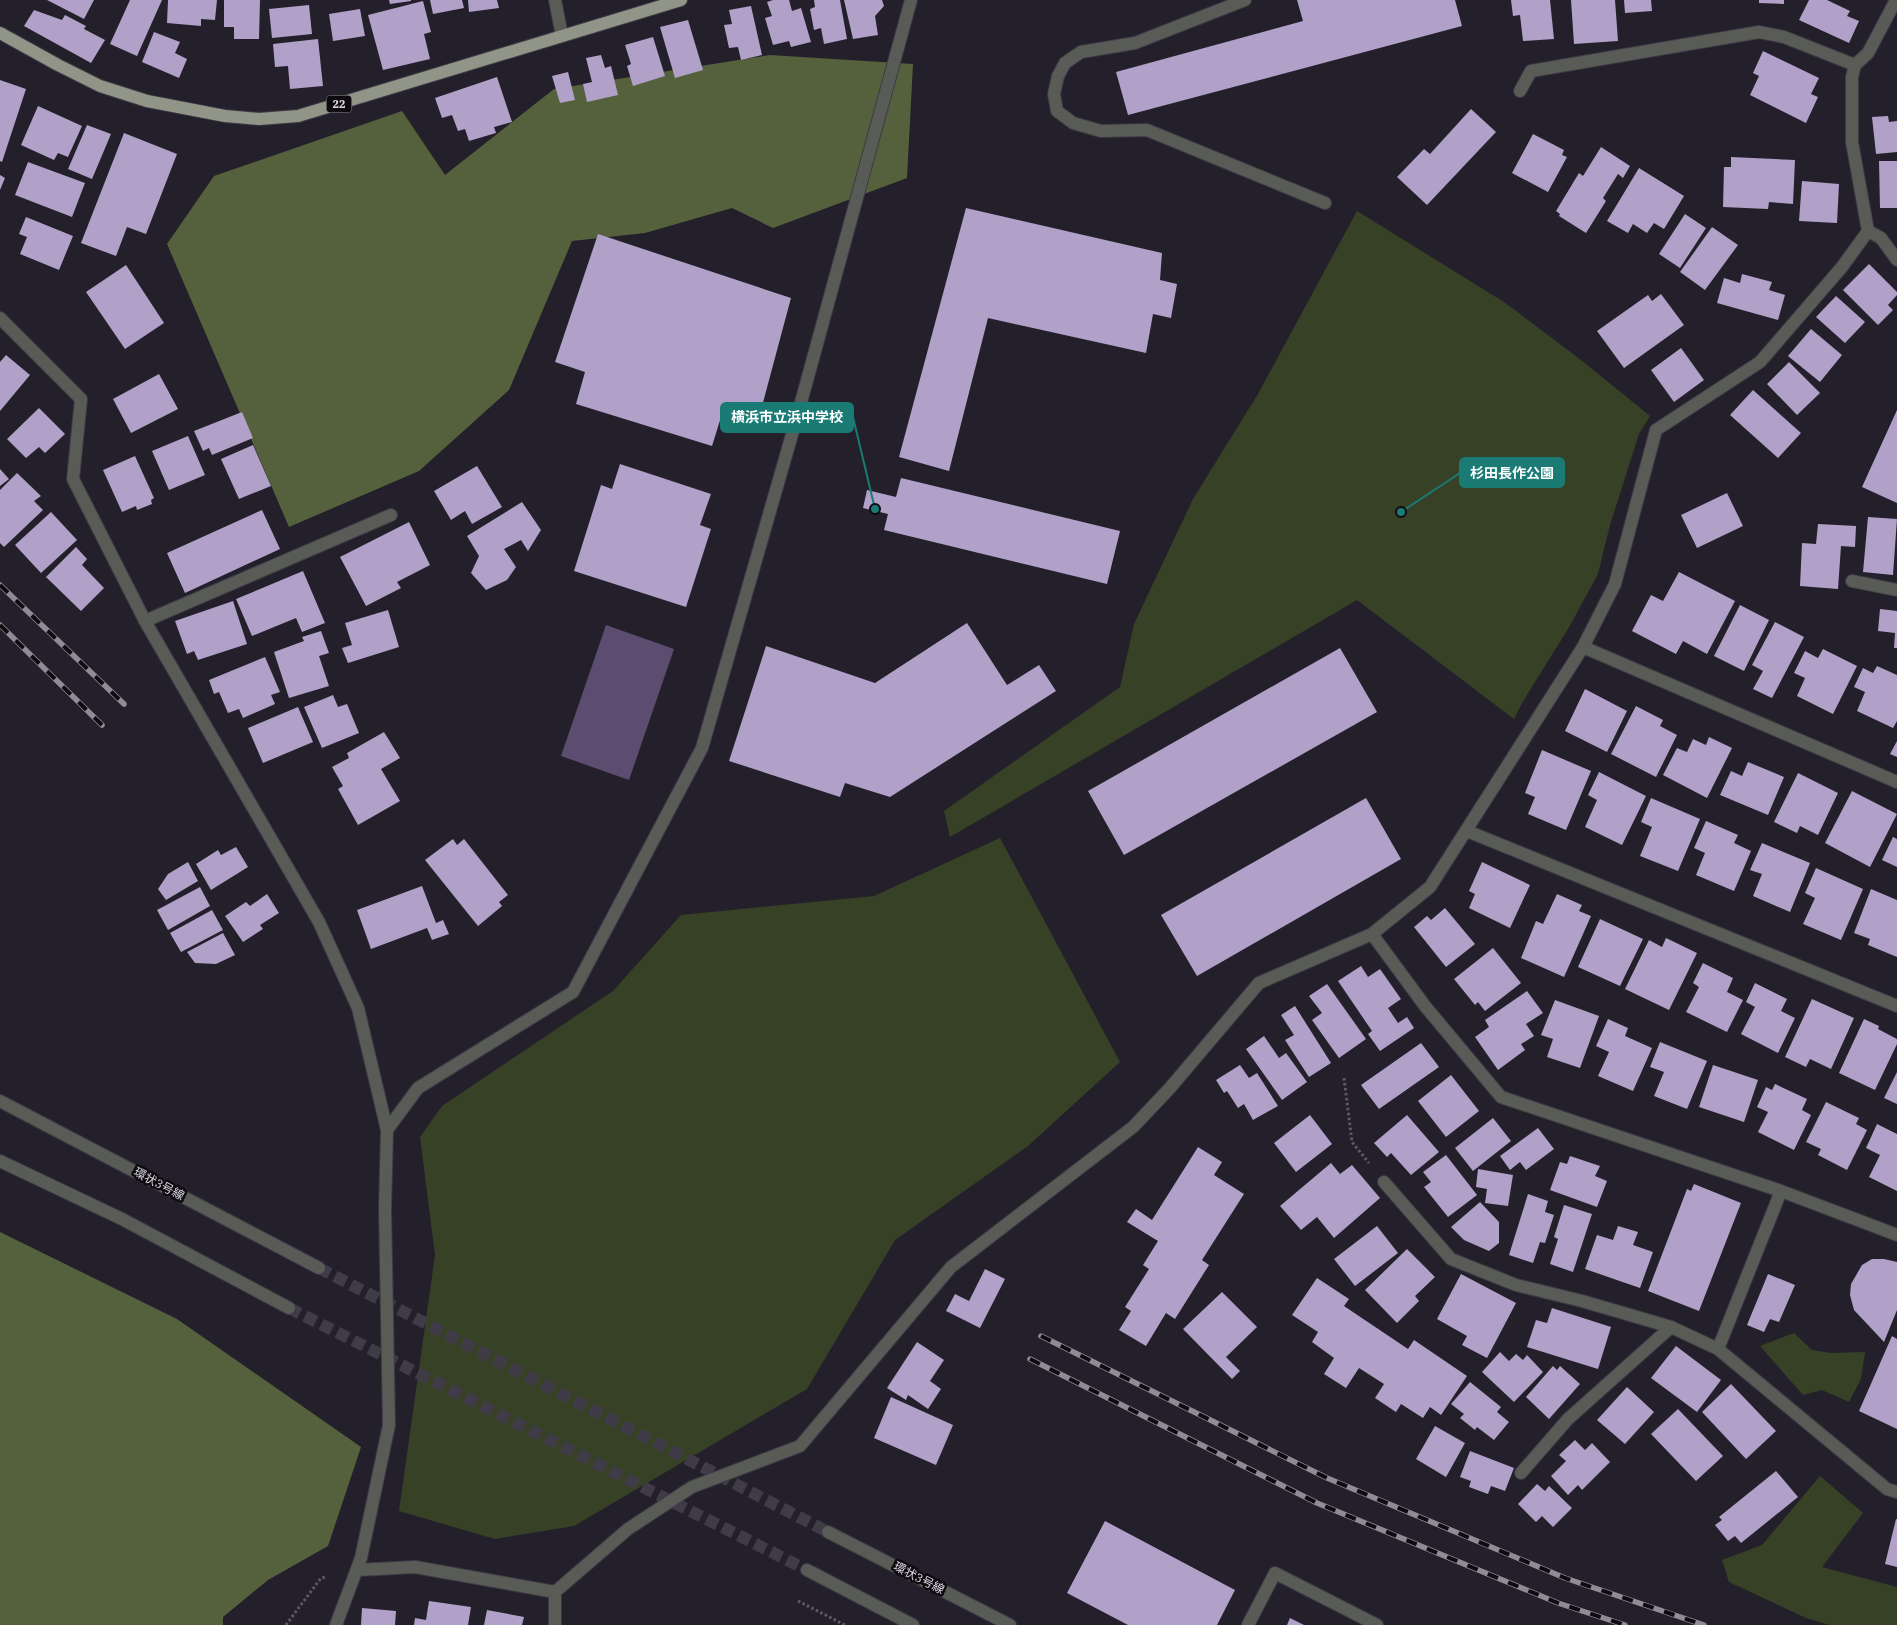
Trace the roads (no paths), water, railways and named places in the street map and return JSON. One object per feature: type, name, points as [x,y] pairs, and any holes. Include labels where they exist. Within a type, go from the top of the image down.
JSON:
[{"type":"main road","name":"22","points":[[0,33],[100,86],[147,101],[225,116],[259,119],[298,116],[682,0]]},
{"type":"street","points":[[555,0],[562,36]]},
{"type":"street","points":[[387,1130],[418,1088],[573,992],[702,748],[797,417],[911,0]]},
{"type":"street","points":[[1245,0],[1135,43],[1081,52],[1065,63],[1058,76],[1054,94],[1057,111],[1073,123],[1101,131],[1148,130],[1325,203]]},
{"type":"street","points":[[554,1625],[555,1592],[628,1529],[692,1487],[800,1446],[951,1267],[1133,1127],[1170,1088],[1259,983],[1372,934],[1430,887],[1583,647],[1615,584],[1656,430],[1760,362],[1842,267],[1868,231],[1852,142],[1852,77],[1856,65],[1868,53],[1896,0]]},
{"type":"street","points":[[1520,91],[1531,71],[1758,32],[1784,37],[1856,65]]},
{"type":"street","points":[[1868,231],[1881,238],[1897,260]]},
{"type":"street","points":[[0,318],[81,399],[72,479],[145,621],[319,922],[358,1008],[387,1130],[385,1208],[389,1425],[361,1558],[336,1625]]},
{"type":"street","points":[[145,621],[391,515]]},
{"type":"street","points":[[1852,580],[1897,590]]},
{"type":"street","points":[[1583,647],[1897,782]]},
{"type":"street","points":[[1467,831],[1897,1006]]},
{"type":"street","points":[[1372,934],[1426,1006],[1501,1097],[1781,1191],[1897,1235]]},
{"type":"street","name":"環状3号線","points":[[0,1101],[319,1268]]},
{"type":"street","points":[[0,1161],[122,1220],[289,1308]]},
{"type":"street","points":[[1384,1182],[1451,1259],[1516,1284],[1672,1327],[1718,1349],[1887,1489],[1897,1492]]},
{"type":"street","points":[[1718,1349],[1781,1191]]},
{"type":"street","points":[[1521,1473],[1568,1419],[1672,1327]]},
{"type":"street","name":"環状3号線","points":[[828,1532],[1010,1625]]},
{"type":"street","points":[[357,1570],[415,1567],[555,1592]]},
{"type":"street","points":[[808,1570],[913,1625]]},
{"type":"street","points":[[1248,1625],[1275,1573],[1377,1625]]},
{"type":"tunnel","points":[[319,1268],[828,1532]]},
{"type":"tunnel","points":[[289,1308],[807,1570]]},
{"type":"railway","points":[[0,585],[124,704]]},
{"type":"railway","points":[[0,625],[102,725]]},
{"type":"railway","points":[[1041,1336],[1327,1478],[1565,1578],[1704,1625]]},
{"type":"railway","points":[[1030,1359],[1317,1503],[1558,1603],[1625,1625]]},
{"type":"place","name":"横浜市立浜中学校","points":[[875,509]]},
{"type":"place","name":"杉田長作公園","points":[[1401,512]]}]
